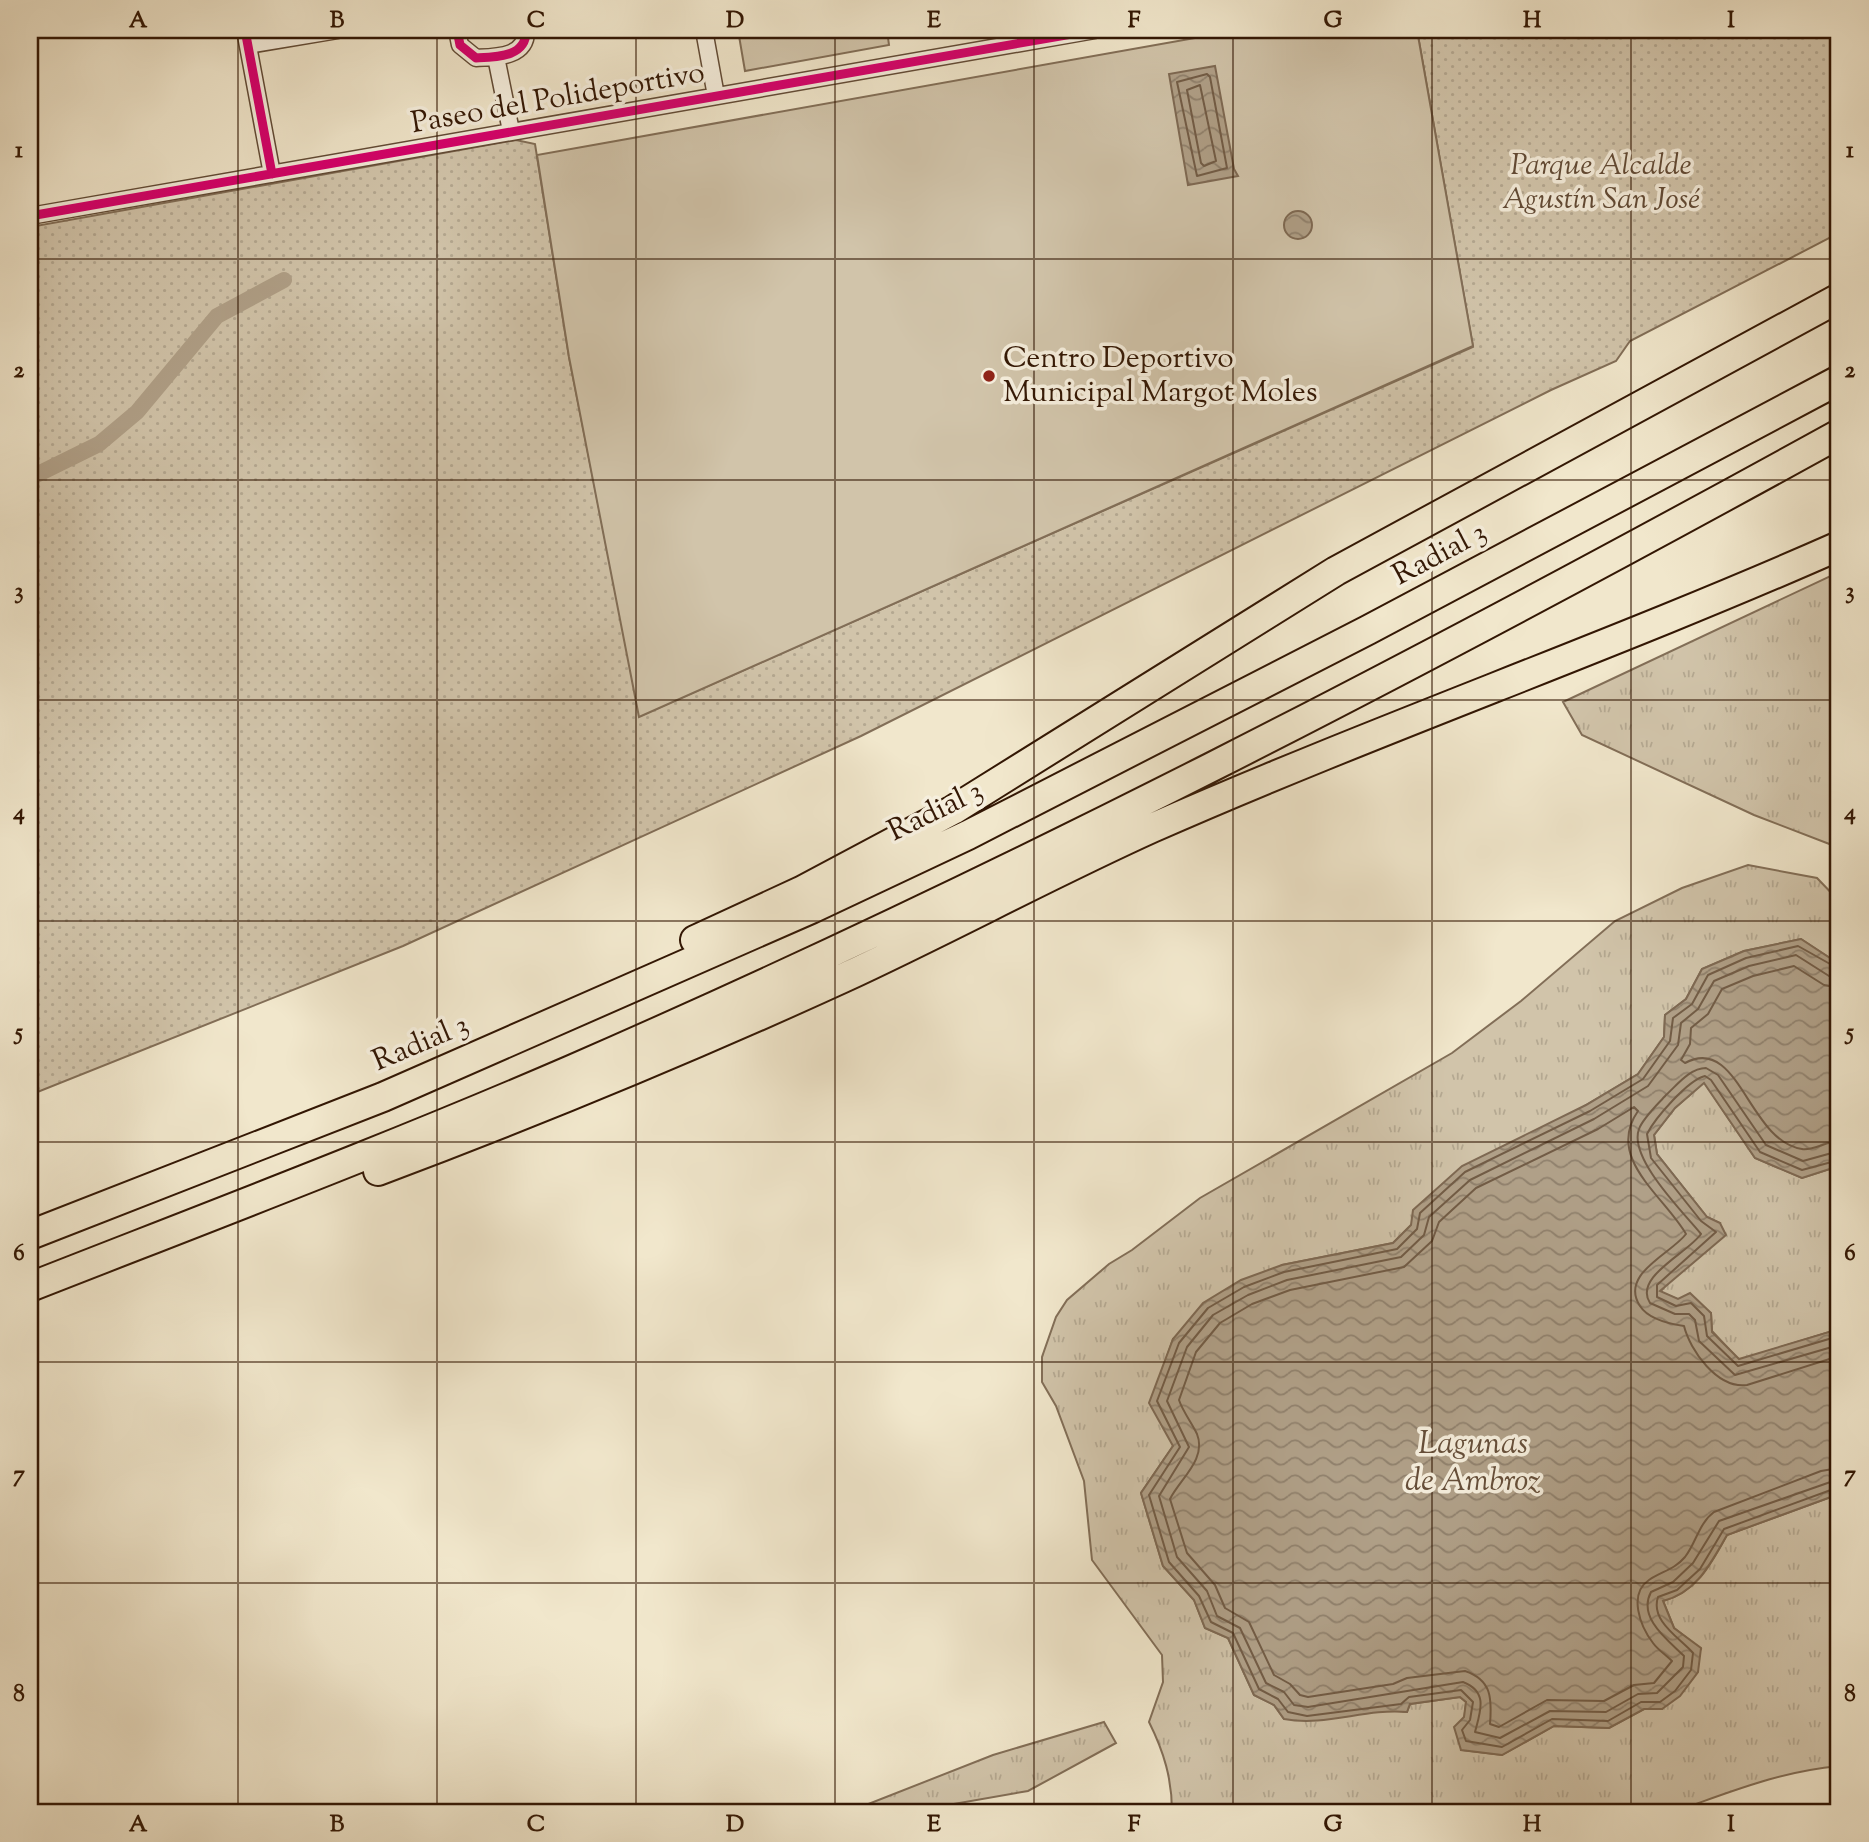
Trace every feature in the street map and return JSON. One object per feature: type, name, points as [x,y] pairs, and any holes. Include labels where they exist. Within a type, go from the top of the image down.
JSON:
[{"type":"highway","points":[[209,1164],[378,1083],[549,1008],[807,888],[953,810],[1336,570],[1839,298]]},
{"type":"highway","name":"Radial 3","points":[[30,1235],[383,1097],[545,1028],[811,909],[968,835],[1502,561],[1839,380]]},
{"type":"highway","points":[[30,1287],[401,1142],[575,1068],[830,953],[1393,676],[1839,435]]},
{"type":"highway","points":[[30,1293],[128,1266],[584,1091],[842,978],[1150,829],[1411,720],[1714,601],[1839,546]]},
{"type":"street","points":[[272,174],[246,38],[338,30]]},
{"type":"street","points":[[457,30],[460,45],[476,58],[516,52],[524,44],[526,30]]},
{"type":"street","points":[[704,30],[716,96]]},
{"type":"street","name":"Paseo del Polideportivo","points":[[30,216],[1095,30]]},
{"type":"street","points":[[496,57],[511,131]]},
{"type":"green space","points":[[738,30],[887,30],[889,45],[745,71]]},
{"type":"green space","name":"Centro Deportivo Municipal Margot Moles","points":[[1240,30],[1417,30],[1473,346],[639,717],[569,357],[537,155]]},
{"type":"green space","name":"Parque Alcalde Agustín San José","points":[[1417,30],[1839,30],[1839,233],[1630,341],[1616,361],[1551,390],[861,736],[403,946],[30,1095],[30,227],[516,140],[535,144],[569,357],[640,716],[1473,347]]},
{"type":"green space","points":[[1839,572],[1839,838],[1832,845],[1754,815],[1582,735],[1563,702]]},
{"type":"green space","points":[[1748,865],[1817,878],[1839,901],[1839,964],[1801,939],[1744,951],[1702,969],[1686,999],[1665,1015],[1664,1037],[1638,1074],[1586,1105],[1411,1225],[1393,1243],[1282,1265],[1173,1339],[1163,1368],[1173,1446],[1141,1493],[1163,1566],[1194,1600],[1205,1628],[1228,1638],[1254,1695],[1274,1705],[1284,1719],[1390,1710],[1407,1712],[1410,1704],[1460,1697],[1466,1702],[1461,1750],[1502,1755],[1554,1726],[1609,1728],[1644,1709],[1662,1709],[1701,1649],[1674,1628],[1663,1601],[1685,1591],[1702,1576],[1727,1535],[1839,1494],[1839,1766],[1775,1778],[1673,1812],[1172,1812],[1171,1788],[1166,1766],[1149,1722],[1163,1682],[1162,1655],[1092,1560],[1084,1481],[1056,1406],[1042,1382],[1042,1357],[1056,1317],[1067,1300],[1109,1264],[1132,1250],[1200,1198],[1452,1053],[1521,1001],[1615,921],[1682,888]]},
{"type":"green space","points":[[1704,1082],[1755,1158],[1802,1178],[1839,1166],[1839,1329],[1739,1360],[1712,1331],[1711,1313],[1660,1292],[1720,1223],[1707,1217],[1657,1154],[1654,1135],[1675,1108]]},
{"type":"green space","points":[[1104,1722],[1116,1743],[1028,1791],[908,1812],[848,1812],[993,1755]]},
{"type":"water","points":[[1215,66],[1234,169],[1238,176],[1188,185],[1169,74]]},
{"type":"water","points":[[1298,211],[1308,215],[1312,225],[1308,235],[1298,239],[1288,235],[1284,225],[1288,215]]},
{"type":"water","name":"Lagunas de Ambroz","points":[[1801,939],[1839,964],[1839,1166],[1802,1178],[1755,1158],[1704,1083],[1675,1108],[1654,1135],[1657,1154],[1707,1217],[1720,1223],[1726,1235],[1660,1291],[1678,1299],[1690,1293],[1711,1313],[1712,1332],[1739,1359],[1839,1329],[1839,1494],[1727,1535],[1694,1584],[1675,1597],[1663,1601],[1674,1628],[1701,1648],[1698,1672],[1680,1696],[1662,1709],[1644,1709],[1609,1728],[1554,1726],[1502,1755],[1461,1750],[1454,1727],[1464,1717],[1466,1702],[1460,1697],[1410,1704],[1407,1712],[1391,1711],[1315,1721],[1284,1719],[1274,1705],[1254,1695],[1228,1638],[1205,1628],[1194,1600],[1163,1566],[1141,1493],[1173,1446],[1149,1403],[1173,1339],[1203,1303],[1241,1280],[1282,1265],[1393,1243],[1411,1225],[1413,1210],[1462,1166],[1586,1105],[1638,1074],[1664,1037],[1665,1015],[1686,999],[1702,969],[1744,951]]},
{"type":"waterway","points":[[30,478],[99,444],[137,412],[217,316],[284,280]]},
{"type":"cycle path","points":[[245,30],[272,174]]},
{"type":"cycle path","points":[[457,30],[460,45],[476,58],[509,54],[522,46],[526,30]]},
{"type":"cycle path","points":[[30,216],[1095,30]]},
{"type":"place","name":"Centro Deportivo Municipal Margot Moles","points":[[989,376]]}]
